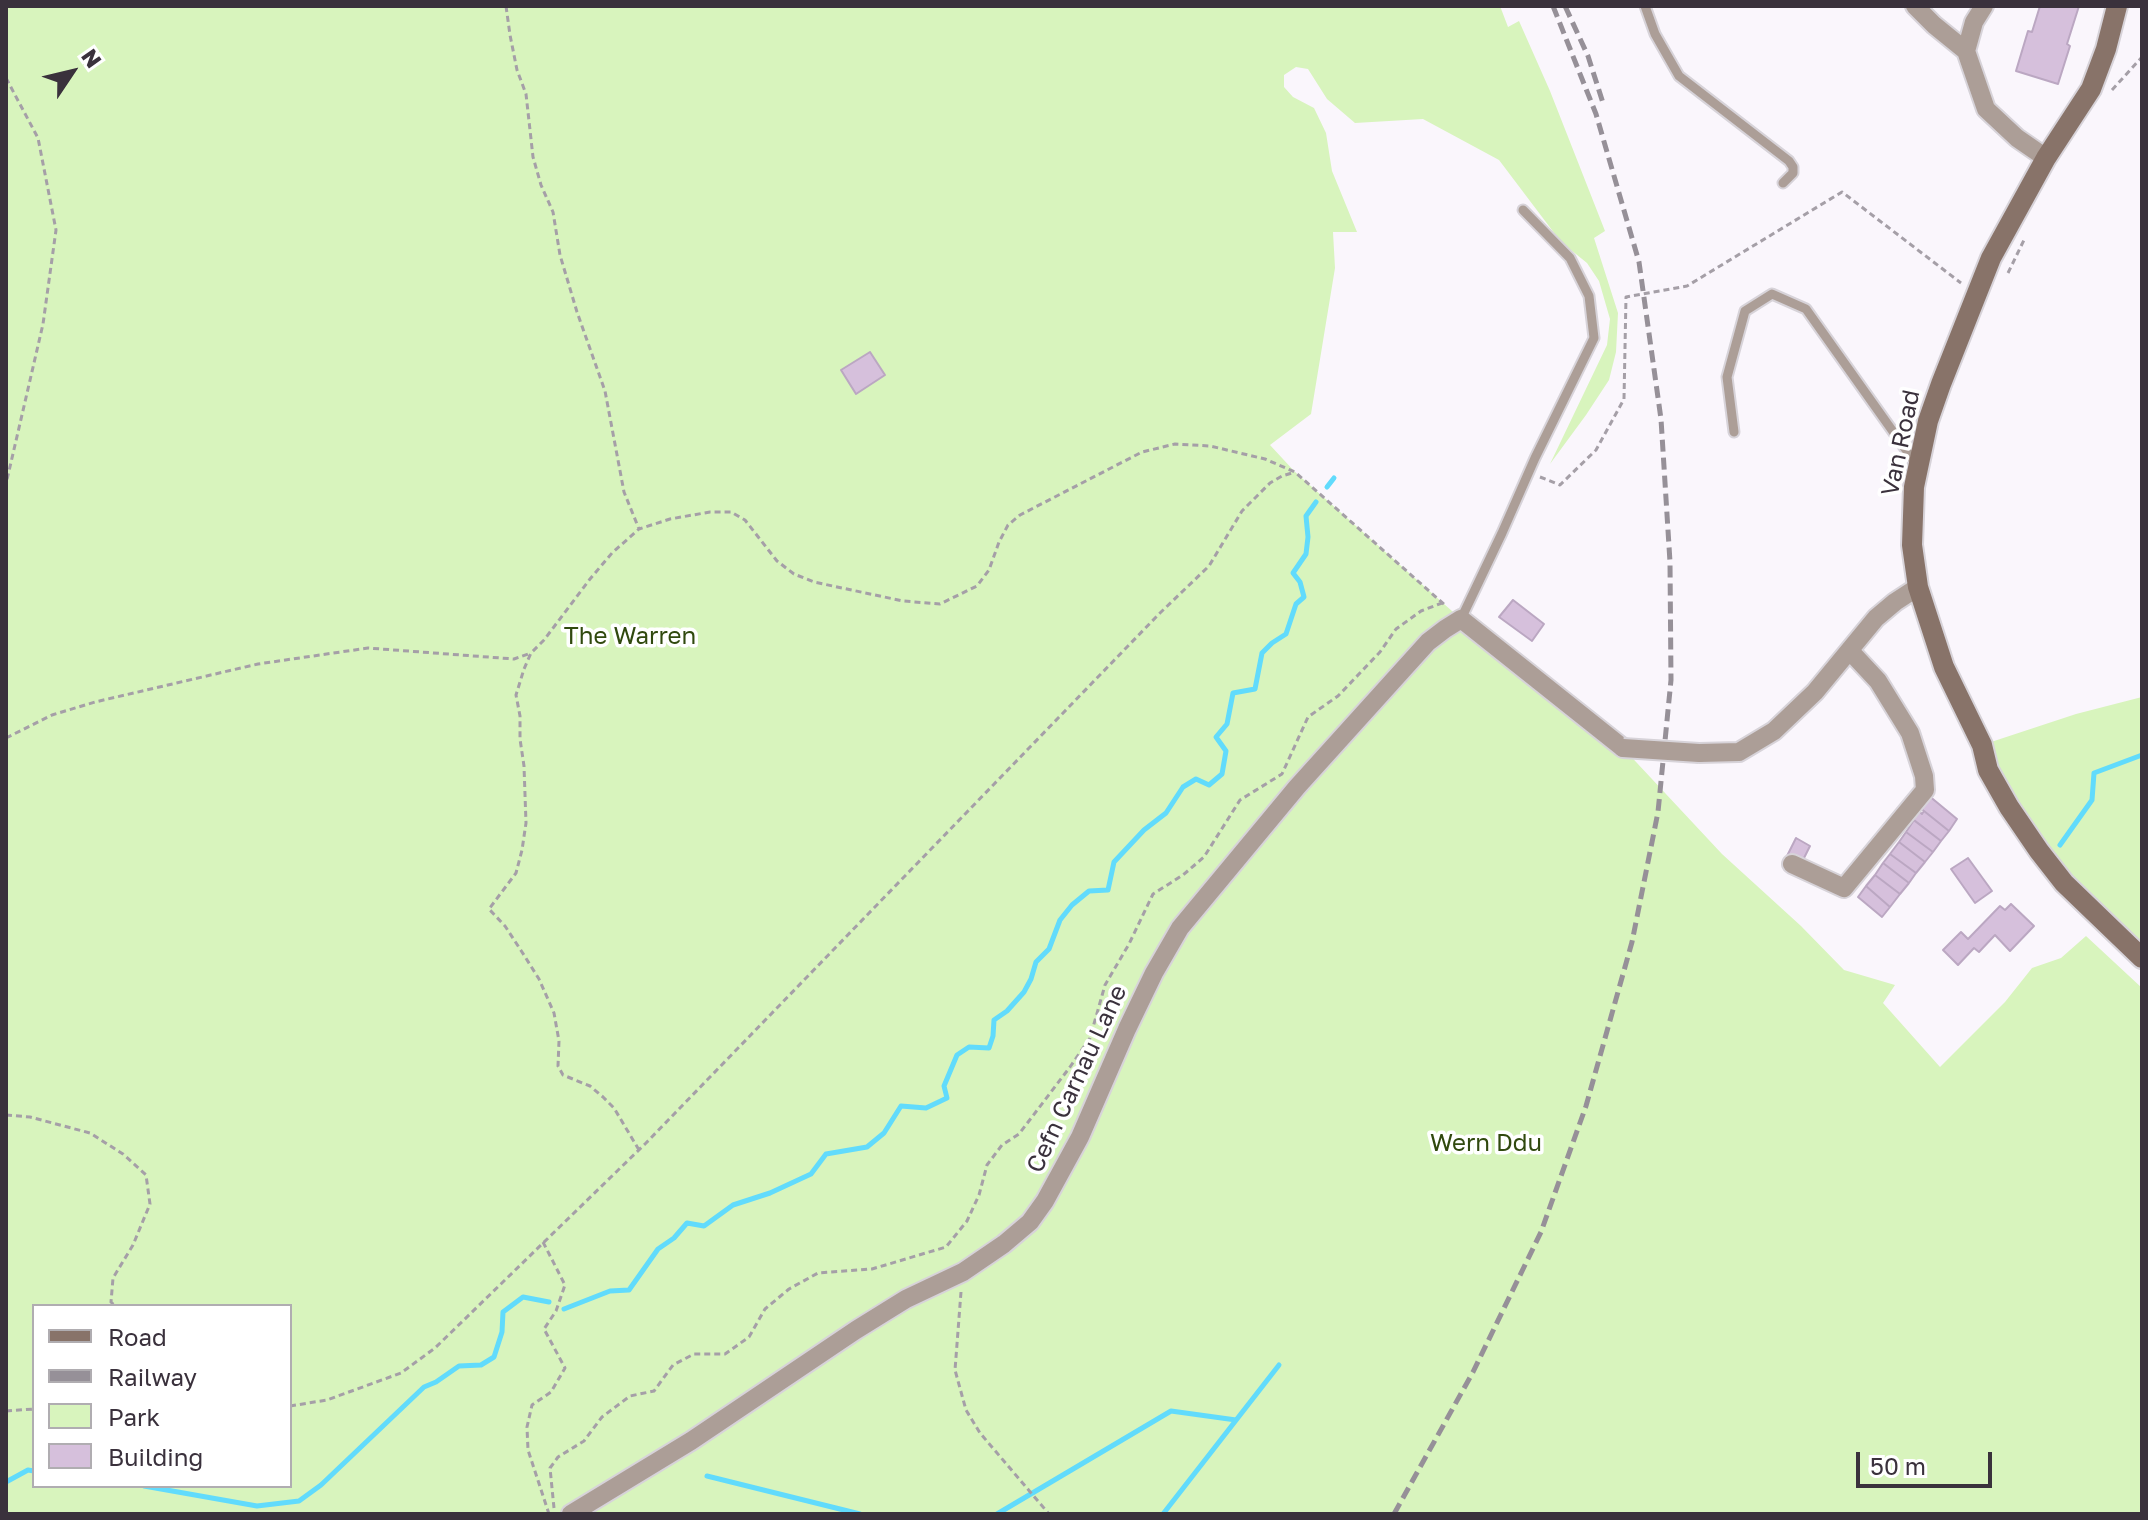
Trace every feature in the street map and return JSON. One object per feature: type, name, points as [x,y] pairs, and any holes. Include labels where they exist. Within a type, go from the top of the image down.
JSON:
[{"type":"street","points":[[1915,6],[1966,51],[1986,109],[2017,138],[2046,158]]},
{"type":"street","points":[[1966,51],[1974,22],[1984,6]]},
{"type":"street","name":"Van Road","points":[[2117,6],[2091,89],[2046,158],[1991,258],[1928,421],[1914,487],[1912,545],[1918,587],[1944,667],[1982,745],[1988,770],[2009,807],[2064,883],[2142,958]]},
{"type":"street","points":[[1461,619],[1623,748],[1739,752],[1774,731],[1815,692],[1876,618],[1918,587]]},
{"type":"street","name":"Cefn Carnau Lane","points":[[571,1514],[691,1441],[906,1299],[963,1272],[1030,1222],[1080,1137],[1154,973],[1180,928],[1353,723],[1428,642],[1461,619]]},
{"type":"street","points":[[1792,864],[1844,888],[1925,790],[1924,776],[1910,733],[1878,681],[1850,651]]},
{"type":"lane","points":[[1645,6],[1655,34],[1679,76],[1789,161],[1793,173],[1783,183]]},
{"type":"lane","points":[[1461,619],[1594,338],[1589,296],[1570,258],[1523,210]]},
{"type":"lane","points":[[1734,432],[1727,377],[1745,311],[1772,294],[1806,309],[1918,467]]},
{"type":"path","points":[[506,6],[515,58],[526,94],[533,157],[553,212],[560,255],[577,312],[605,391],[624,492],[639,529]]},
{"type":"path","points":[[2105,97],[2142,57]]},
{"type":"path","points":[[6,78],[38,138],[56,230],[43,324],[6,484]]},
{"type":"path","points":[[1529,473],[1560,485],[1596,450],[1624,399],[1626,297],[1687,286],[1842,192],[1976,295]]},
{"type":"path","points":[[2003,281],[2025,240]]},
{"type":"path","points":[[639,1150],[614,1108],[603,1097],[590,1086],[563,1075],[558,1066],[559,1041],[554,1013],[539,979],[505,926],[489,909],[516,873],[526,823],[524,766],[516,695],[524,669],[531,653],[612,553],[639,529],[670,519],[731,512],[745,520],[777,561],[794,574],[814,582],[903,601],[940,604],[977,586],[989,570],[1008,525],[1020,515],[1142,452],[1175,444],[1210,446],[1265,459],[1295,472],[1461,619]]},
{"type":"path","points":[[292,1406],[327,1400],[401,1373],[435,1348],[639,1150],[1209,566],[1242,511],[1270,483],[1295,472]]},
{"type":"path","points":[[552,1514],[550,1468],[558,1457],[584,1441],[602,1417],[630,1396],[654,1391],[673,1365],[694,1354],[725,1354],[749,1337],[765,1309],[789,1289],[818,1273],[872,1269],[946,1247],[967,1221],[979,1195],[987,1165],[1002,1145],[1019,1134],[1090,1038],[1105,985],[1153,894],[1204,857],[1240,800],[1282,774],[1308,717],[1338,696],[1380,652],[1396,629],[1421,611],[1442,603]]},
{"type":"path","points":[[6,738],[52,715],[95,702],[258,664],[368,648],[514,659],[531,653]]},
{"type":"path","points":[[6,1115],[30,1117],[90,1133],[123,1154],[146,1175],[150,1204],[133,1245],[113,1278],[113,1304]]},
{"type":"path","points":[[543,1242],[565,1285],[556,1311],[544,1329],[565,1368],[551,1392],[532,1405],[527,1427],[528,1450],[552,1514]]},
{"type":"path","points":[[963,1272],[955,1370],[966,1410],[980,1433],[1049,1514]]},
{"type":"path","points":[[6,1411],[32,1409]]},
{"type":"green space","name":"The Warren","points":[[6,6],[1500,6],[1508,27],[1519,21],[1605,231],[1594,238],[1618,313],[1616,352],[1609,380],[1550,464],[1607,345],[1610,319],[1599,281],[1587,263],[1561,242],[1499,160],[1423,119],[1355,123],[1327,99],[1308,69],[1296,67],[1284,75],[1284,87],[1293,97],[1314,108],[1326,133],[1332,171],[1357,232],[1333,232],[1335,268],[1311,414],[1270,445],[1295,472],[1461,619],[1623,748],[1722,854],[1844,970],[1895,985],[1883,1003],[1940,1067],[2005,1002],[2032,968],[2061,958],[2086,936],[2142,988],[2142,1514],[6,1514]]},
{"type":"green space","points":[[2142,697],[2142,958],[2064,883],[1982,745],[2076,714]]},
{"type":"building","points":[[2040,6],[2079,6],[2058,84],[2016,71],[2028,31],[2032,32]]},
{"type":"building","points":[[870,352],[885,375],[856,394],[841,370]]},
{"type":"building","points":[[1513,600],[1544,624],[1532,641],[1499,617]]},
{"type":"building","points":[[1928,795],[1957,819],[1949,831],[1919,807]]},
{"type":"building","points":[[1917,809],[1949,831],[1941,841],[1911,818]]},
{"type":"building","points":[[1914,820],[1941,841],[1933,852],[1906,832]]},
{"type":"building","points":[[1906,832],[1933,852],[1925,862],[1899,842]]},
{"type":"building","points":[[1796,838],[1810,846],[1801,864],[1787,856]]},
{"type":"building","points":[[1899,842],[1925,862],[1916,873],[1890,854]]},
{"type":"building","points":[[1890,854],[1916,873],[1909,883],[1883,863]]},
{"type":"building","points":[[1968,858],[1992,891],[1975,903],[1951,869]]},
{"type":"building","points":[[1883,863],[1909,883],[1900,894],[1875,875]]},
{"type":"building","points":[[1875,875],[1900,894],[1890,907],[1866,886]]},
{"type":"building","points":[[1866,886],[1890,907],[1882,917],[1858,897]]},
{"type":"building","points":[[2011,904],[2034,926],[2010,951],[1995,935],[1979,952],[1974,948],[1958,965],[1943,950],[1961,932],[1968,939],[2000,906],[2005,910]]},
{"type":"waterway","points":[[1327,487],[1334,478]]},
{"type":"waterway","points":[[564,1309],[610,1291],[629,1290],[658,1249],[674,1238],[687,1223],[704,1226],[733,1205],[770,1193],[811,1174],[826,1154],[867,1147],[884,1133],[901,1106],[926,1108],[947,1098],[944,1086],[957,1055],[969,1047],[989,1048],[994,1020],[1024,992],[1036,962],[1049,949],[1060,920],[1072,905],[1089,891],[1108,890],[1114,862],[1144,830],[1166,813],[1183,787],[1196,779],[1209,785],[1222,774],[1226,751],[1216,737],[1227,724],[1233,693],[1255,689],[1262,653],[1286,634],[1296,604],[1304,597],[1300,582],[1293,573],[1306,554],[1306,516],[1316,502]]},
{"type":"waterway","points":[[2060,845],[2092,800],[2094,773],[2142,755]]},
{"type":"waterway","points":[[155,1488],[257,1506],[299,1501],[321,1485],[424,1387],[459,1366],[481,1365],[494,1357],[502,1332],[503,1312],[523,1297],[549,1302]]},
{"type":"waterway","points":[[1163,1514],[1279,1365]]},
{"type":"waterway","points":[[997,1514],[1171,1411],[1236,1420]]},
{"type":"waterway","points":[[6,1482],[32,1471]]},
{"type":"waterway","points":[[707,1476],[860,1514]]},
{"type":"railway","points":[[1394,1514],[1473,1372],[1541,1232],[1586,1106],[1632,942],[1658,812],[1671,680],[1670,562],[1661,419],[1639,262],[1596,114],[1553,6]]},
{"type":"railway","points":[[1565,6],[1588,56],[1603,103]]},
{"type":"park label","name":"Wern Ddu","points":[[1486,1143]]}]
